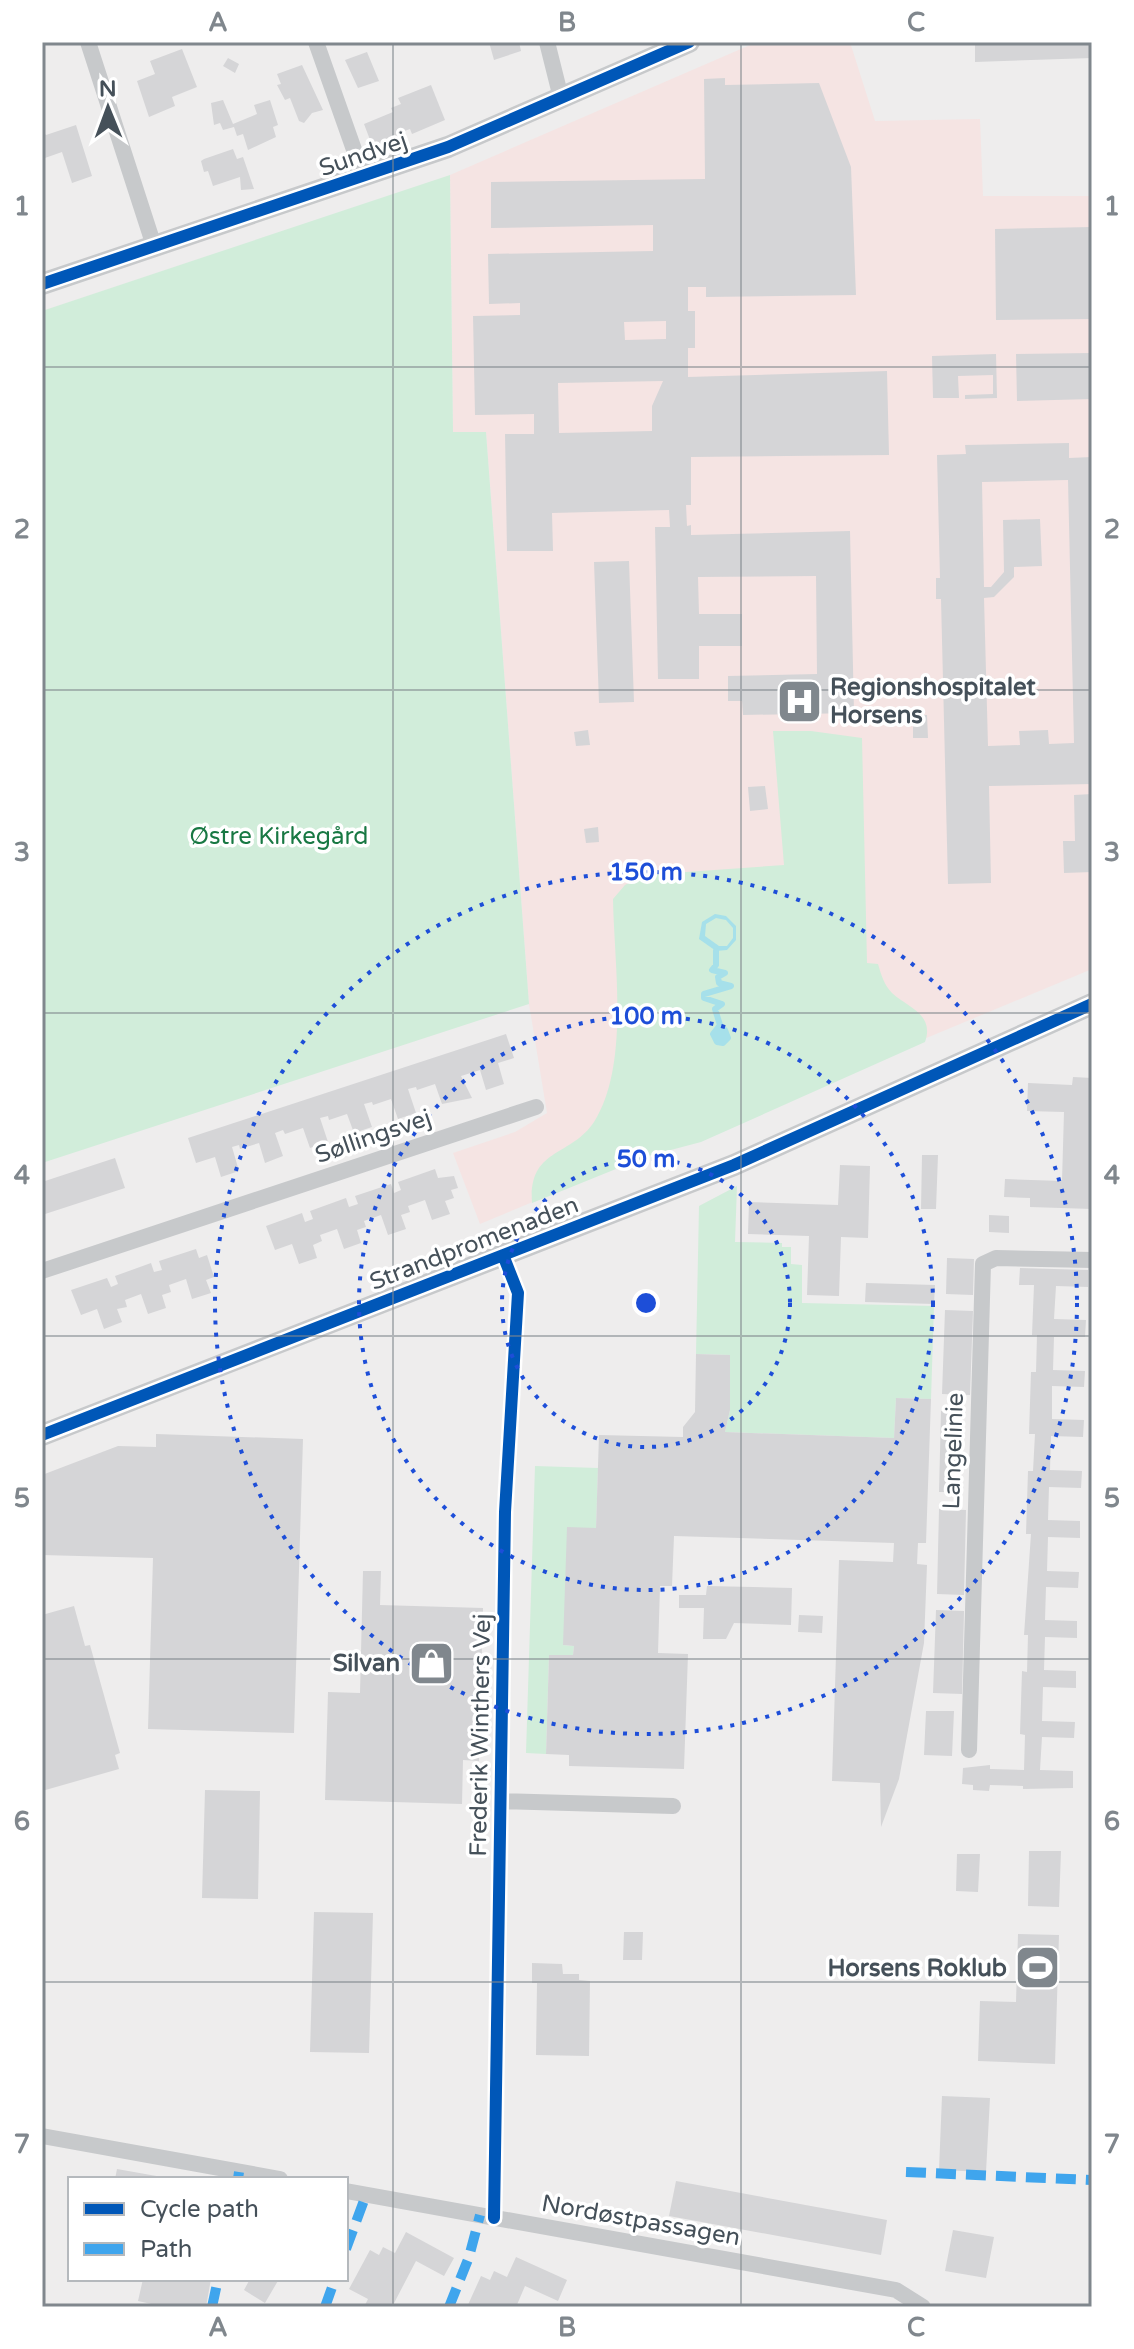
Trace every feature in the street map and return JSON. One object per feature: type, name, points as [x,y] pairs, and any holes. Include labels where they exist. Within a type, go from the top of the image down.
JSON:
[{"type":"street","points":[[88,42],[154,246]]},
{"type":"street","points":[[316,42],[364,178]]},
{"type":"street","points":[[547,42],[561,98]]},
{"type":"street","name":"Sundvej","points":[[42,284],[364,178],[448,147],[689,42]]},
{"type":"street","name":"Strandpromenaden","points":[[42,1435],[734,1165],[1092,1004]]},
{"type":"street","name":"Søllingsvej","points":[[42,1271],[536,1107]]},
{"type":"street","name":"Frederik Winthers Vej","points":[[494,2218],[505,1512],[518,1293],[503,1255]]},
{"type":"street","name":"Langelinie","points":[[969,1750],[983,1264],[996,1258],[1092,1260]]},
{"type":"street","name":"Frederik Winthers Vej","points":[[502,1801],[673,1806]]},
{"type":"street","points":[[42,2136],[269,2177]]},
{"type":"street","name":"Nordøstpassagen","points":[[348,2191],[896,2290],[923,2307]]},
{"type":"shaded area","name":"Regionshospitalet Horsens","points":[[757,42],[850,42],[875,121],[980,119],[983,196],[1092,196],[1092,969],[480,1224],[453,1153],[515,1132],[547,1113],[529,1004],[486,432],[453,432],[450,175]]},
{"type":"green space","name":"Østre Kirkegård","points":[[450,175],[453,432],[486,432],[529,1004],[42,1163],[42,311]]},
{"type":"green space","points":[[773,731],[811,731],[862,738],[867,963],[878,964],[889,990],[923,1018],[927,1032],[925,1042],[701,1142],[648,1156],[532,1203],[533,1185],[544,1162],[585,1133],[605,1099],[616,1044],[613,899],[625,885],[644,875],[784,865]]},
{"type":"green space","points":[[737,1186],[735,1242],[782,1243],[782,1247],[791,1247],[791,1264],[802,1265],[802,1303],[934,1306],[931,1399],[896,1398],[894,1438],[725,1432],[730,1410],[730,1355],[696,1354],[699,1206]]},
{"type":"green space","points":[[535,1466],[598,1468],[596,1528],[563,1645],[574,1646],[573,1655],[549,1655],[546,1754],[526,1753]]},
{"type":"water","points":[[715,914],[726,916],[736,926],[736,940],[727,950],[716,951],[699,939],[702,922]],"holes":[[[716,918],[726,920],[733,928],[733,938],[727,946],[719,946],[705,936],[706,924]]]},
{"type":"building","points":[[489,42],[519,42],[521,51],[494,60]]},
{"type":"building","points":[[975,42],[1092,42],[1092,58],[975,62]]},
{"type":"building","points":[[182,49],[197,87],[172,97],[175,106],[149,117],[137,81],[155,74],[150,61]]},
{"type":"building","points":[[367,52],[379,81],[358,88],[345,60]]},
{"type":"building","points":[[228,58],[239,64],[235,73],[223,66]]},
{"type":"building","points":[[302,65],[323,110],[312,113],[304,123],[299,121],[290,98],[285,100],[277,85],[281,84],[277,74]]},
{"type":"building","points":[[725,78],[725,85],[819,83],[851,167],[856,295],[706,297],[706,287],[688,287],[688,311],[695,311],[695,348],[688,348],[688,377],[887,371],[889,455],[691,457],[691,505],[686,505],[687,526],[691,525],[691,535],[850,531],[854,713],[743,715],[742,701],[728,701],[728,676],[817,674],[816,576],[698,577],[699,614],[742,614],[742,646],[699,646],[699,679],[658,679],[655,527],[670,527],[669,510],[552,513],[553,551],[507,551],[505,434],[534,434],[534,414],[475,415],[473,316],[520,315],[520,303],[489,304],[488,254],[653,251],[653,225],[491,228],[491,182],[705,179],[704,79]],"holes":[[[666,321],[666,339],[625,340],[624,322]],[[663,381],[652,406],[652,431],[559,433],[558,383]]]},
{"type":"building","points":[[431,85],[445,120],[412,134],[410,129],[402,132],[404,138],[379,148],[372,145],[364,124],[393,112],[391,108],[401,104],[398,98]]},
{"type":"building","points":[[223,100],[233,124],[257,114],[254,105],[270,100],[278,125],[273,127],[276,137],[248,150],[243,134],[237,136],[234,127],[223,130],[220,123],[214,125],[211,103]]},
{"type":"building","points":[[76,125],[92,176],[72,183],[62,152],[42,159],[42,131],[46,135]]},
{"type":"building","points":[[233,149],[237,159],[243,157],[254,189],[241,190],[240,177],[213,186],[208,171],[204,172],[201,161]]},
{"type":"building","points":[[1092,227],[1092,319],[996,320],[995,229]]},
{"type":"building","points":[[1092,353],[1092,399],[1017,401],[1016,354]]},
{"type":"building","points":[[996,354],[997,398],[965,399],[965,395],[993,394],[993,375],[958,376],[959,398],[933,398],[932,356]]},
{"type":"building","points":[[1069,443],[1069,458],[1092,457],[1092,784],[989,786],[991,883],[948,884],[941,599],[936,599],[936,578],[940,578],[937,455],[966,454],[965,445]],"holes":[[[1068,480],[1074,743],[1049,744],[1048,730],[1019,731],[1020,745],[988,746],[984,598],[994,597],[1014,577],[1014,567],[1042,566],[1040,519],[1003,520],[1004,572],[991,587],[984,587],[982,482]]]},
{"type":"building","points":[[629,561],[634,702],[599,703],[594,562]]},
{"type":"building","points":[[913,715],[927,715],[928,738],[913,738]]},
{"type":"building","points":[[588,730],[590,745],[576,746],[574,732]]},
{"type":"building","points":[[765,786],[768,809],[750,811],[748,787]]},
{"type":"building","points":[[1092,794],[1092,872],[1064,873],[1063,841],[1075,841],[1074,795]]},
{"type":"building","points":[[598,827],[599,842],[586,843],[584,829]]},
{"type":"building","points":[[506,1034],[514,1058],[498,1063],[504,1084],[486,1090],[480,1070],[461,1076],[472,1098],[442,1104],[435,1084],[417,1090],[416,1087],[408,1089],[416,1113],[398,1119],[391,1099],[373,1105],[372,1102],[364,1104],[372,1127],[354,1133],[347,1114],[329,1120],[328,1116],[320,1118],[328,1142],[310,1148],[303,1128],[285,1134],[283,1130],[275,1133],[283,1156],[265,1163],[259,1143],[240,1149],[239,1145],[232,1147],[239,1171],[221,1177],[215,1157],[196,1163],[188,1138]]},
{"type":"building","points":[[1073,1077],[1092,1078],[1092,1209],[1030,1207],[1030,1198],[1004,1197],[1005,1179],[1062,1181],[1064,1112],[1027,1111],[1028,1083],[1072,1085]]},
{"type":"building","points":[[922,1155],[938,1155],[936,1209],[921,1209]]},
{"type":"building","points":[[115,1158],[125,1188],[42,1215],[42,1182]]},
{"type":"building","points":[[840,1165],[870,1166],[868,1238],[841,1237],[839,1296],[807,1295],[809,1236],[748,1234],[749,1202],[838,1205]]},
{"type":"building","points":[[435,1169],[438,1178],[454,1176],[458,1188],[451,1190],[454,1198],[445,1201],[450,1214],[432,1220],[425,1200],[408,1206],[410,1212],[401,1215],[406,1229],[388,1235],[381,1215],[364,1221],[366,1227],[357,1230],[361,1243],[344,1249],[337,1229],[320,1235],[322,1241],[313,1245],[317,1258],[299,1264],[292,1244],[275,1250],[266,1226],[302,1213],[305,1222],[313,1219],[310,1211],[346,1198],[349,1207],[358,1204],[355,1196],[391,1184],[394,1193],[401,1190],[398,1182]]},
{"type":"building","points":[[989,1215],[1009,1216],[1009,1233],[989,1232]]},
{"type":"building","points":[[196,1249],[199,1258],[207,1255],[214,1277],[206,1280],[211,1293],[192,1299],[186,1279],[169,1285],[171,1292],[162,1295],[166,1308],[148,1314],[141,1294],[125,1300],[127,1307],[117,1309],[122,1322],[104,1329],[97,1309],[81,1315],[71,1290],[107,1278],[111,1287],[118,1284],[115,1276],[151,1263],[154,1272],[162,1270],[159,1261]]},
{"type":"building","points":[[947,1258],[974,1259],[973,1295],[946,1294]]},
{"type":"building","points":[[1020,1268],[1088,1270],[1088,1287],[1056,1286],[1054,1319],[1086,1320],[1085,1337],[1054,1337],[1053,1370],[1085,1371],[1084,1387],[1052,1386],[1052,1419],[1084,1420],[1083,1437],[1051,1436],[1050,1470],[1082,1471],[1081,1488],[1049,1487],[1048,1520],[1080,1521],[1080,1538],[1048,1537],[1047,1571],[1079,1572],[1078,1588],[1046,1587],[1045,1620],[1077,1621],[1077,1638],[1045,1637],[1044,1670],[1076,1671],[1076,1688],[1043,1687],[1042,1721],[1075,1722],[1074,1738],[1042,1737],[1040,1770],[1073,1771],[1073,1788],[1023,1789],[1023,1786],[990,1785],[989,1791],[973,1790],[973,1785],[962,1784],[963,1768],[990,1765],[990,1769],[1024,1770],[1025,1735],[1020,1734],[1022,1671],[1027,1672],[1028,1635],[1024,1635],[1031,1534],[1026,1534],[1028,1471],[1033,1471],[1035,1434],[1029,1434],[1031,1372],[1036,1372],[1037,1335],[1032,1335],[1034,1285],[1019,1285]]},
{"type":"building","points":[[866,1283],[935,1285],[934,1304],[865,1302]]},
{"type":"building","points":[[945,1310],[973,1311],[970,1395],[942,1394]]},
{"type":"building","points":[[696,1354],[730,1355],[730,1410],[725,1432],[894,1438],[896,1398],[931,1399],[926,1543],[918,1543],[917,1564],[927,1565],[924,1643],[899,1779],[881,1827],[880,1783],[832,1781],[839,1560],[893,1562],[894,1543],[674,1536],[672,1586],[660,1586],[658,1653],[688,1654],[684,1769],[569,1766],[569,1755],[546,1754],[549,1655],[573,1655],[574,1646],[563,1645],[567,1527],[596,1528],[599,1435],[683,1437],[683,1427],[695,1412]]},
{"type":"building","points":[[941,1411],[957,1412],[955,1492],[939,1492]]},
{"type":"building","points":[[156,1434],[303,1439],[294,1733],[148,1729],[153,1558],[42,1555],[42,1475],[118,1446],[156,1447]]},
{"type":"building","points":[[939,1509],[966,1510],[964,1595],[937,1594]]},
{"type":"building","points":[[363,1571],[381,1571],[380,1605],[483,1608],[479,1761],[463,1760],[462,1804],[325,1800],[328,1692],[360,1693]]},
{"type":"building","points":[[707,1586],[792,1588],[791,1625],[734,1623],[726,1639],[703,1639],[704,1608],[679,1608],[679,1595],[706,1595]]},
{"type":"building","points":[[74,1606],[85,1646],[90,1645],[120,1753],[115,1755],[119,1769],[42,1791],[42,1615]]},
{"type":"building","points":[[936,1610],[964,1611],[962,1694],[933,1693]]},
{"type":"building","points":[[799,1615],[823,1616],[822,1633],[798,1632]]},
{"type":"building","points":[[926,1711],[954,1711],[952,1756],[924,1755]]},
{"type":"building","points":[[205,1790],[260,1791],[258,1899],[202,1898]]},
{"type":"building","points":[[1029,1851],[1061,1851],[1059,1907],[1028,1906]]},
{"type":"building","points":[[957,1854],[980,1854],[978,1892],[956,1891]]},
{"type":"building","points":[[314,1912],[373,1913],[369,2053],[310,2052]]},
{"type":"building","points":[[624,1932],[643,1932],[642,1960],[623,1960]]},
{"type":"building","name":"Horsens Roklub","points":[[1018,1934],[1059,1935],[1055,2064],[978,2061],[980,2001],[1016,2002]]},
{"type":"building","points":[[532,1963],[562,1964],[563,1974],[579,1974],[579,1980],[590,1981],[589,2056],[536,2055],[537,1983],[532,1983]]},
{"type":"building","points":[[942,2096],[990,2098],[986,2172],[939,2170]]},
{"type":"building","points":[[117,2169],[162,2177],[115,2177]]},
{"type":"building","points":[[676,2181],[887,2220],[881,2255],[669,2216]]},
{"type":"building","points":[[953,2230],[994,2237],[986,2278],[945,2271]]},
{"type":"building","points":[[406,2232],[454,2258],[444,2276],[416,2261],[392,2307],[364,2307],[368,2299],[349,2289],[370,2250],[379,2255],[383,2247],[395,2253]]},
{"type":"building","points":[[516,2257],[567,2280],[558,2301],[525,2286],[516,2307],[467,2307],[481,2276],[490,2280],[494,2271],[507,2277]]},
{"type":"building","points":[[143,2281],[211,2281],[206,2307],[165,2307],[138,2301]]},
{"type":"building","points":[[249,2281],[278,2281],[265,2303],[244,2290]]},
{"type":"waterway","points":[[716,951],[716,965],[712,970],[725,973],[718,977],[719,983],[731,986],[704,994],[704,998],[722,1004],[715,1009],[720,1025],[713,1034],[717,1042],[723,1043],[728,1038],[725,1030],[718,1032],[718,1039],[724,1039],[723,1033],[722,1037]]},
{"type":"marked path","points":[[238,2177],[239,2172]]},
{"type":"marked path","points":[[906,2172],[1092,2180]]},
{"type":"marked path","points":[[348,2244],[366,2195]]},
{"type":"marked path","points":[[449,2307],[469,2257],[480,2215]]},
{"type":"marked path","points":[[212,2307],[218,2281]]},
{"type":"marked path","points":[[325,2307],[334,2281]]},
{"type":"cycle path","points":[[42,284],[448,147],[689,42]]},
{"type":"cycle path","points":[[42,1435],[734,1165],[1092,1004]]},
{"type":"cycle path","points":[[494,2218],[505,1512],[518,1293],[503,1255]]},
{"type":"place","name":"Regionshospitalet Horsens","points":[[799,701]]},
{"type":"place","name":"Silvan","points":[[431,1663]]},
{"type":"place","name":"Horsens Roklub","points":[[1038,1968]]}]
